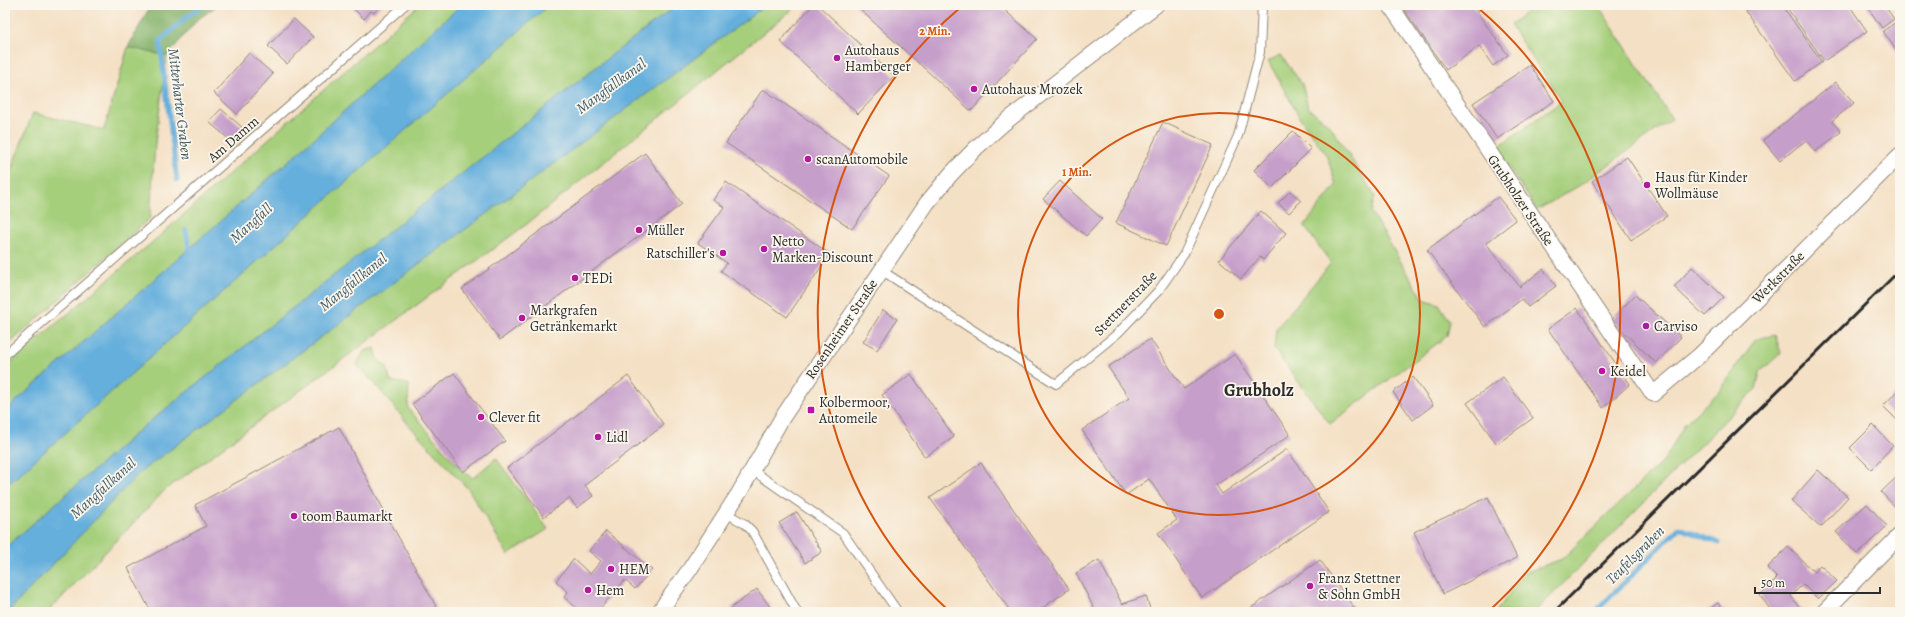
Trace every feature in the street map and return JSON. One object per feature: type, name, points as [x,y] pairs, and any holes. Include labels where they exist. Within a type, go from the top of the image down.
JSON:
[{"type":"street","name":"Rosenheimer Straße","points":[[659,612],[690,569],[726,513],[782,418],[926,203],[976,148],[1033,100],[1156,5]]},
{"type":"street","name":"Grubholzer Straße","points":[[1390,5],[1653,394]]},
{"type":"street","name":"Werkstraße","points":[[1653,394],[1700,355],[1900,155]]},
{"type":"street","points":[[1824,612],[1900,535]]},
{"type":"lane","name":"Am Damm","points":[[5,355],[406,5]]},
{"type":"lane","name":"Stettnerstraße","points":[[881,270],[1056,384],[1118,333],[1159,290],[1184,254],[1238,136],[1260,52],[1262,5]]},
{"type":"lane","points":[[752,470],[843,533],[898,612]]},
{"type":"lane","points":[[726,513],[745,524],[752,531],[796,612]]},
{"type":"green space","points":[[151,5],[218,5],[197,20],[167,56],[128,47]]},
{"type":"green space","points":[[419,5],[798,5],[527,224],[165,490],[48,612],[5,612],[5,367],[156,239]]},
{"type":"green space","points":[[1536,5],[1598,5],[1672,119],[1582,184],[1537,210],[1496,148],[1562,101],[1510,25]]},
{"type":"green space","points":[[128,47],[167,56],[155,143],[150,218],[5,348],[5,184],[33,113],[104,130]]},
{"type":"green space","points":[[1281,55],[1302,84],[1308,107],[1331,127],[1375,196],[1371,212],[1423,299],[1439,304],[1450,321],[1447,336],[1330,424],[1274,349],[1276,329],[1331,263],[1304,226],[1336,185],[1327,156],[1300,118],[1268,61]]},
{"type":"green space","points":[[1775,335],[1781,353],[1760,372],[1756,389],[1535,612],[1496,612],[1524,573],[1562,559],[1666,458],[1685,423],[1719,392],[1756,339]]},
{"type":"green space","points":[[375,348],[378,360],[387,367],[390,381],[409,384],[408,408],[463,472],[473,478],[496,458],[548,529],[508,555],[469,490],[408,424],[357,365],[364,351]]},
{"type":"water","name":"Mangfall","points":[[461,5],[549,5],[336,191],[5,487],[5,411],[300,151]]},
{"type":"water","name":"Mangfallkanal","points":[[677,5],[766,5],[139,473],[8,612],[5,612],[5,548],[144,426],[609,57]]},
{"type":"building","points":[[350,5],[381,5],[374,13],[371,11],[364,19]]},
{"type":"building","name":"Autohaus Hamberger","points":[[813,5],[818,5],[894,76],[858,114],[780,41]]},
{"type":"building","points":[[855,5],[999,5],[1037,39],[971,111]]},
{"type":"building","points":[[1401,5],[1472,5],[1508,55],[1493,66],[1479,46],[1446,70]]},
{"type":"building","points":[[1741,5],[1782,5],[1822,62],[1795,81]]},
{"type":"building","points":[[1785,5],[1849,5],[1867,31],[1824,61]]},
{"type":"building","points":[[1866,5],[1884,5],[1894,19],[1882,28]]},
{"type":"building","points":[[294,19],[313,37],[287,64],[268,46]]},
{"type":"building","points":[[1899,20],[1900,21],[1900,56],[1883,31]]},
{"type":"building","points":[[249,53],[273,74],[237,114],[214,93]]},
{"type":"building","points":[[1530,65],[1554,101],[1497,139],[1473,103]]},
{"type":"building","points":[[1836,82],[1854,103],[1832,121],[1841,132],[1815,152],[1806,140],[1780,161],[1763,140]]},
{"type":"building","name":"scanAutomobile","points":[[763,89],[889,176],[852,229],[726,143]]},
{"type":"building","points":[[221,109],[243,128],[231,141],[209,122]]},
{"type":"building","points":[[1163,122],[1213,145],[1166,246],[1116,223]]},
{"type":"building","points":[[1293,131],[1311,149],[1272,188],[1254,170]]},
{"type":"building","points":[[645,153],[682,204],[500,340],[462,289]]},
{"type":"building","points":[[1627,157],[1667,216],[1631,240],[1592,181]]},
{"type":"building","points":[[1060,181],[1102,219],[1086,236],[1043,199]]},
{"type":"building","name":"Netto Marken-Discount","points":[[726,182],[830,254],[787,317],[721,271],[727,263],[698,243],[724,207],[713,200]]},
{"type":"building","points":[[1290,191],[1301,201],[1289,213],[1278,203]]},
{"type":"building","points":[[1498,197],[1516,220],[1486,243],[1520,287],[1543,269],[1556,286],[1528,307],[1522,299],[1485,327],[1427,250]]},
{"type":"building","points":[[1261,211],[1286,233],[1263,260],[1260,257],[1241,279],[1219,260]]},
{"type":"building","points":[[1692,267],[1724,297],[1705,316],[1674,287]]},
{"type":"building","points":[[1635,295],[1681,337],[1656,363],[1611,320]]},
{"type":"building","points":[[1577,308],[1630,384],[1603,408],[1548,329]]},
{"type":"building","points":[[883,310],[897,319],[877,350],[863,342]]},
{"type":"building","points":[[1150,339],[1184,389],[1235,354],[1290,435],[1216,485],[1222,494],[1287,449],[1329,512],[1202,598],[1158,533],[1177,520],[1149,479],[1126,495],[1082,430],[1129,398],[1108,367]]},
{"type":"building","points":[[454,373],[505,441],[463,472],[412,404]]},
{"type":"building","points":[[911,374],[954,437],[925,457],[882,395]]},
{"type":"building","name":"Lidl","points":[[628,376],[664,425],[585,485],[593,496],[577,508],[569,498],[544,517],[507,468]]},
{"type":"building","points":[[1413,377],[1433,405],[1413,420],[1393,392]]},
{"type":"building","points":[[1503,377],[1533,418],[1497,444],[1467,403]]},
{"type":"building","points":[[1900,388],[1900,423],[1883,406]]},
{"type":"building","points":[[1873,425],[1893,446],[1871,469],[1850,448]]},
{"type":"building","name":"toom Baumarkt","points":[[339,427],[439,612],[151,612],[128,568],[206,526],[195,505]]},
{"type":"building","points":[[981,463],[1069,589],[1037,612],[1011,612],[930,498]]},
{"type":"building","points":[[1818,470],[1848,497],[1821,527],[1791,501]]},
{"type":"building","points":[[1900,474],[1900,508],[1898,510],[1881,492]]},
{"type":"building","points":[[1488,497],[1517,558],[1443,594],[1414,532]]},
{"type":"building","points":[[1867,504],[1887,526],[1857,554],[1836,532]]},
{"type":"building","points":[[797,512],[822,552],[805,563],[779,523]]},
{"type":"building","points":[[606,531],[652,570],[635,589],[625,580],[597,612],[581,612],[564,597],[568,592],[556,581],[574,559],[590,574],[601,561],[589,551]]},
{"type":"building","points":[[1788,547],[1814,572],[1820,565],[1837,581],[1818,599],[1803,584],[1791,596],[1803,612],[1772,612],[1760,595],[1777,578],[1767,568]]},
{"type":"building","points":[[1099,560],[1122,604],[1146,596],[1151,612],[1096,612],[1076,573]]},
{"type":"building","name":"Franz Stettner & Sohn GmbH","points":[[1320,560],[1357,612],[1245,612]]},
{"type":"building","points":[[757,589],[771,608],[766,612],[734,612],[731,608]]},
{"type":"building","points":[[1718,603],[1725,612],[1705,612]]},
{"type":"waterway","name":"Mitterharter Graben","points":[[177,180],[160,41],[188,16],[205,5]]},
{"type":"waterway","points":[[186,230],[190,253]]},
{"type":"waterway","name":"Teufelsgraben","points":[[1595,612],[1679,528],[1719,543]]},
{"type":"railway","points":[[1554,612],[1900,270]]},
{"type":"place","name":"Autohaus Hamberger","points":[[837,58]]},
{"type":"place","name":"Autohaus Mrozek","points":[[974,89]]},
{"type":"place","name":"scanAutomobile","points":[[808,159]]},
{"type":"place","name":"Haus für Kinder Wollmäuse","points":[[1647,185]]},
{"type":"place","name":"Müller","points":[[639,230]]},
{"type":"place","name":"Netto Marken-Discount","points":[[764,249]]},
{"type":"place","name":"Ratschiller's","points":[[723,253]]},
{"type":"place","name":"TEDi","points":[[575,278]]},
{"type":"place","name":"Markgrafen Getränkemarkt","points":[[522,318]]},
{"type":"place","name":"Carviso","points":[[1646,326]]},
{"type":"place","name":"Keidel","points":[[1602,371]]},
{"type":"place","name":"Kolbermoor, Automeile","points":[[811,410]]},
{"type":"place","name":"Clever fit","points":[[481,417]]},
{"type":"place","name":"Lidl","points":[[598,437]]},
{"type":"place","name":"toom Baumarkt","points":[[294,516]]},
{"type":"place","name":"HEM","points":[[611,569]]},
{"type":"place","name":"Franz Stettner & Sohn GmbH","points":[[1310,586]]},
{"type":"place","name":"Hem","points":[[588,590]]},
{"type":"district","name":"Grubholz","points":[[1259,390]]}]
